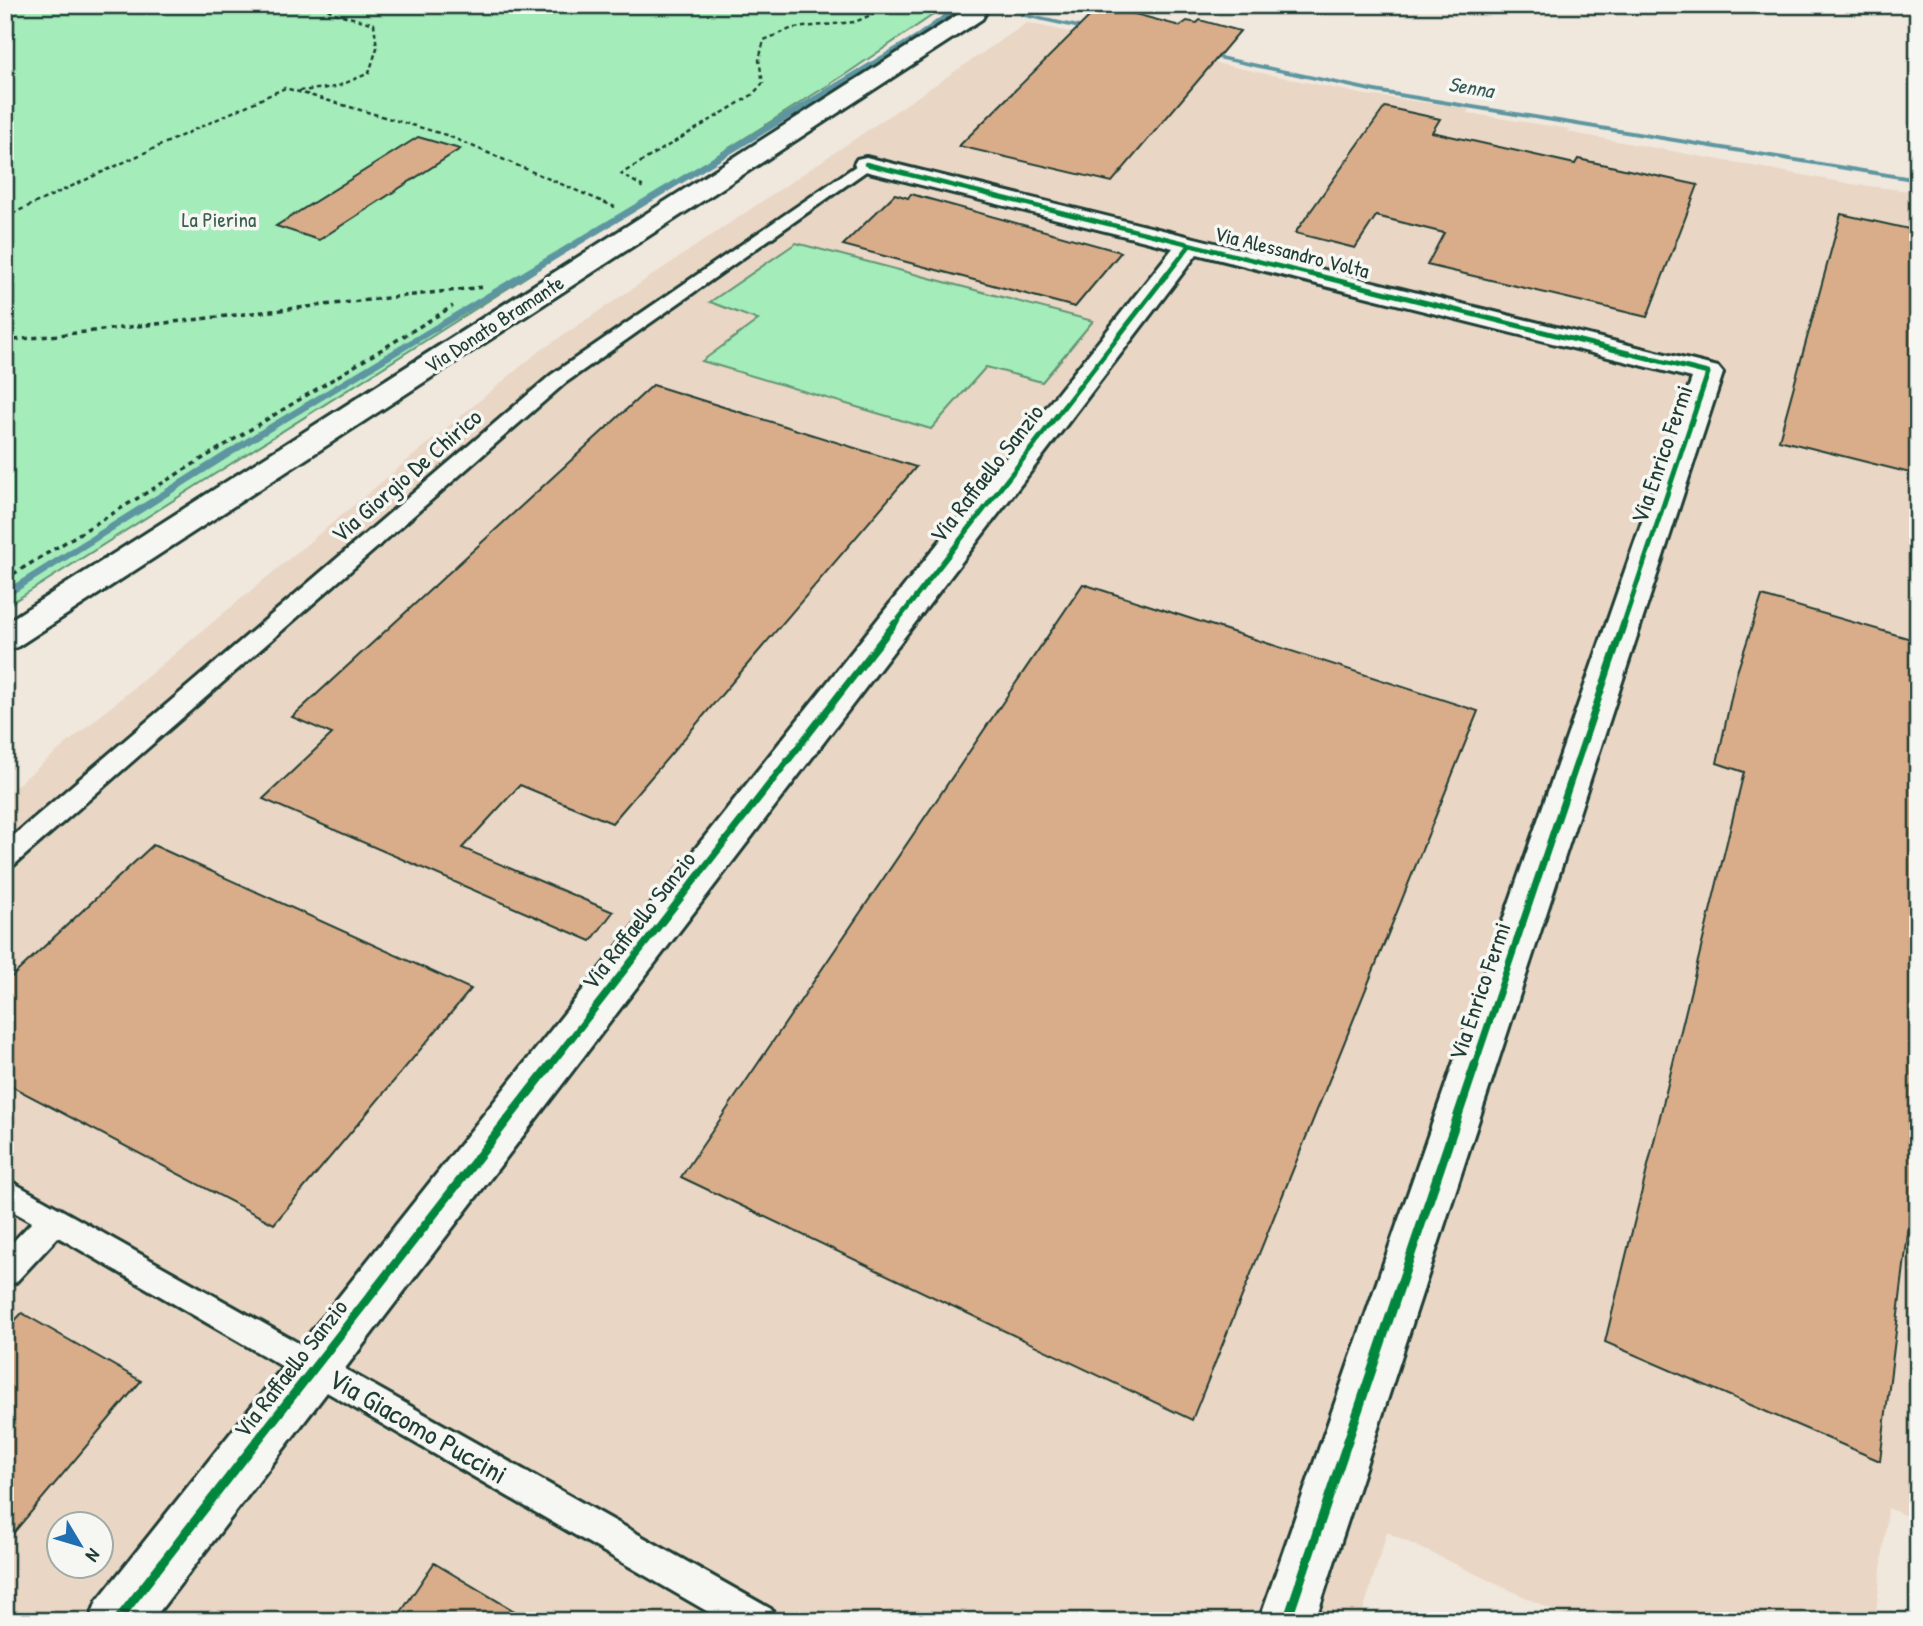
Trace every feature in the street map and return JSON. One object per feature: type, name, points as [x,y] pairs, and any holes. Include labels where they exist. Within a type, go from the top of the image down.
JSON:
[{"type":"street","name":"Via Donato Bramante","points":[[5,639],[963,22],[974,14],[979,5]]},
{"type":"street","name":"Via Alessandro Volta","points":[[866,164],[1708,373]]},
{"type":"street","name":"Via Raffaello Sanzio","points":[[117,1621],[1190,244]]},
{"type":"street","name":"Via Enrico Fermi","points":[[1287,1621],[1708,373]]},
{"type":"lane","name":"Via Giorgio De Chirico","points":[[5,858],[558,379],[866,164]]},
{"type":"lane","name":"Via Giacomo Puccini","points":[[5,1191],[757,1620]]},
{"type":"lane","points":[[5,1272],[55,1219]]},
{"type":"path","points":[[297,91],[335,87],[369,73],[377,48],[374,24],[335,13],[319,5]]},
{"type":"path","points":[[636,195],[642,186],[621,174],[752,95],[762,83],[759,60],[764,40],[793,28],[855,22],[873,15],[867,5]]},
{"type":"path","points":[[5,217],[285,88],[446,135],[615,207]]},
{"type":"path","points":[[604,214],[626,201]]},
{"type":"path","points":[[472,294],[495,280]]},
{"type":"path","points":[[5,341],[484,287]]},
{"type":"path","points":[[5,579],[461,301]]},
{"type":"shaded area","points":[[1027,23],[1366,95],[1469,108],[1467,113],[1569,129],[1567,132],[1851,184],[1918,192],[1918,1521],[1888,1508],[1875,1621],[1576,1621],[1387,1532],[1360,1621],[5,1621],[5,795],[537,353]]},
{"type":"green space","name":"La Pierina","points":[[5,5],[944,5],[849,72],[5,607]]},
{"type":"green space","points":[[796,243],[1093,321],[1042,382],[986,367],[931,429],[702,361],[758,320],[710,302]]},
{"type":"building","points":[[1101,5],[1180,26],[1187,21],[1197,23],[1200,20],[1240,31],[1112,182],[959,146]]},
{"type":"building","points":[[1385,107],[1440,119],[1432,132],[1575,164],[1578,159],[1698,185],[1647,317],[1427,265],[1444,233],[1376,216],[1355,248],[1295,233]]},
{"type":"building","points":[[418,137],[460,149],[319,240],[276,226]]},
{"type":"building","points":[[895,194],[908,198],[911,194],[1121,252],[1075,307],[843,245]]},
{"type":"building","points":[[1841,214],[1918,231],[1918,475],[1779,440]]},
{"type":"building","points":[[653,385],[916,467],[612,823],[520,785],[462,848],[613,912],[591,941],[263,799],[332,734],[292,717]]},
{"type":"building","points":[[1083,584],[1478,711],[1192,1420],[681,1177]]},
{"type":"building","points":[[1762,596],[1918,641],[1918,1152],[1880,1461],[1605,1342],[1744,772],[1717,763],[1736,675]]},
{"type":"building","points":[[153,845],[471,989],[274,1224],[5,1083],[5,983]]},
{"type":"building","points":[[22,1313],[141,1381],[5,1543],[5,1331]]},
{"type":"building","points":[[434,1563],[531,1621],[395,1621]]},
{"type":"waterway","points":[[5,595],[258,435],[920,36],[952,12],[954,5]]},
{"type":"waterway","name":"Senna","points":[[1022,15],[1093,30]]},
{"type":"waterway","name":"Senna","points":[[1204,54],[1375,91],[1918,180]]},
{"type":"cycle path","points":[[866,164],[1708,373],[1287,1621]]},
{"type":"cycle path","points":[[117,1621],[1190,245]]}]
